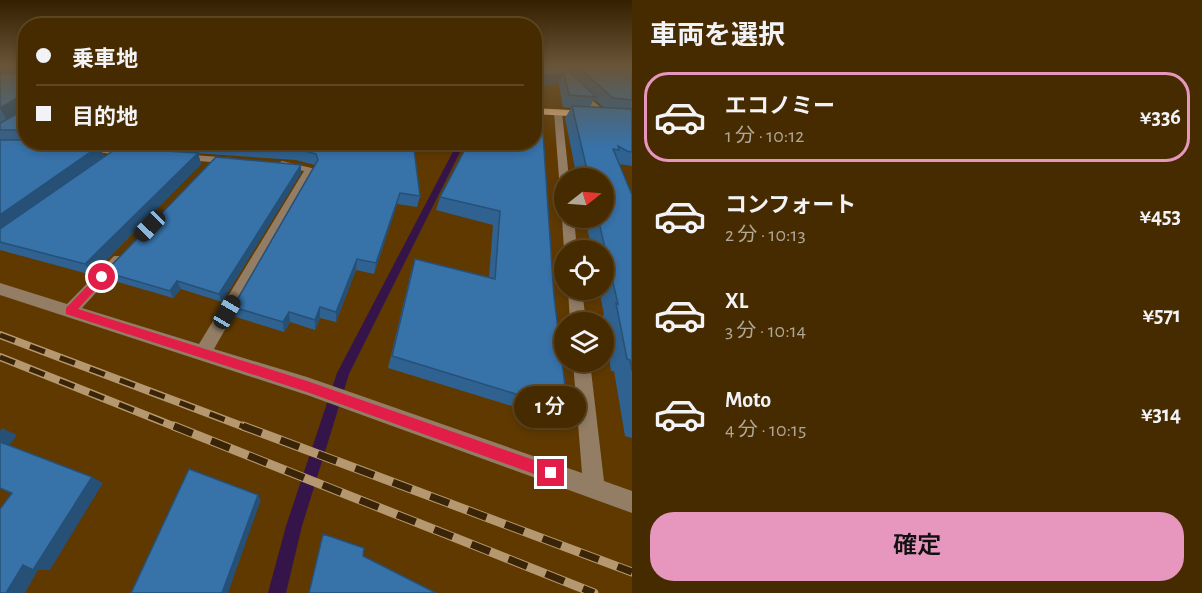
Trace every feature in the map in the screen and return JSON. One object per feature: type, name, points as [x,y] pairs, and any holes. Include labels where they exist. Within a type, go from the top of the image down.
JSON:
[{"type":"main road","points":[[542,111],[608,115]]},
{"type":"street","points":[[583,93],[608,115]]},
{"type":"street","points":[[558,112],[563,168]]},
{"type":"street","points":[[96,150],[143,155]]},
{"type":"street","points":[[101,167],[119,153]]},
{"type":"street","points":[[167,156],[249,162]]},
{"type":"street","points":[[198,176],[215,159]]},
{"type":"street","points":[[203,354],[310,169],[273,164]]},
{"type":"street","points":[[70,311],[126,252]]},
{"type":"street","points":[[0,289],[307,386],[632,502]]},
{"type":"street","points":[[583,372],[594,488]]},
{"type":"building","points":[[0,93],[18,93],[18,98],[0,108]]},
{"type":"building","points":[[568,93],[592,93],[596,97],[569,95]]},
{"type":"building","points":[[607,93],[632,93],[632,100],[613,98]]},
{"type":"building","points":[[572,106],[632,109],[632,152],[618,146],[619,150],[613,149],[632,195],[632,371],[630,360],[627,359],[616,303],[618,304],[614,287],[614,240],[603,240],[600,228],[614,228],[614,168],[587,168]]},
{"type":"building","points":[[18,113],[18,130],[0,130],[0,123]]},
{"type":"building","points":[[542,119],[556,312],[554,312],[554,372],[563,372],[568,410],[392,356],[415,259],[495,279],[500,211],[440,197],[465,150],[542,150]]},
{"type":"building","points":[[0,140],[18,140],[18,150],[93,150],[0,215]]},
{"type":"building","points":[[114,150],[198,153],[85,264],[0,242],[0,229]]},
{"type":"building","points":[[300,150],[414,150],[420,196],[400,193],[376,263],[357,259],[336,312],[320,307],[315,320],[289,312],[283,322],[233,307],[318,160],[316,154]]},
{"type":"building","points":[[216,157],[301,165],[219,294],[177,281],[170,291],[105,272]]},
{"type":"building","points":[[0,442],[92,477],[33,570],[23,565],[6,593],[0,593],[0,509],[12,493],[0,488]]},
{"type":"building","points":[[189,469],[258,495],[222,593],[131,593]]},
{"type":"building","points":[[323,534],[364,548],[363,556],[436,593],[309,593]]},
{"type":"waterway","points":[[277,593],[294,526],[343,373],[458,150]]},
{"type":"railway","points":[[0,335],[247,428]]},
{"type":"railway","points":[[0,357],[178,428]]},
{"type":"railway","points":[[174,426],[594,593]]},
{"type":"railway","points":[[243,426],[632,572]]},
{"type":"route","points":[[102,277],[70,311],[307,386],[551,473]]}]
